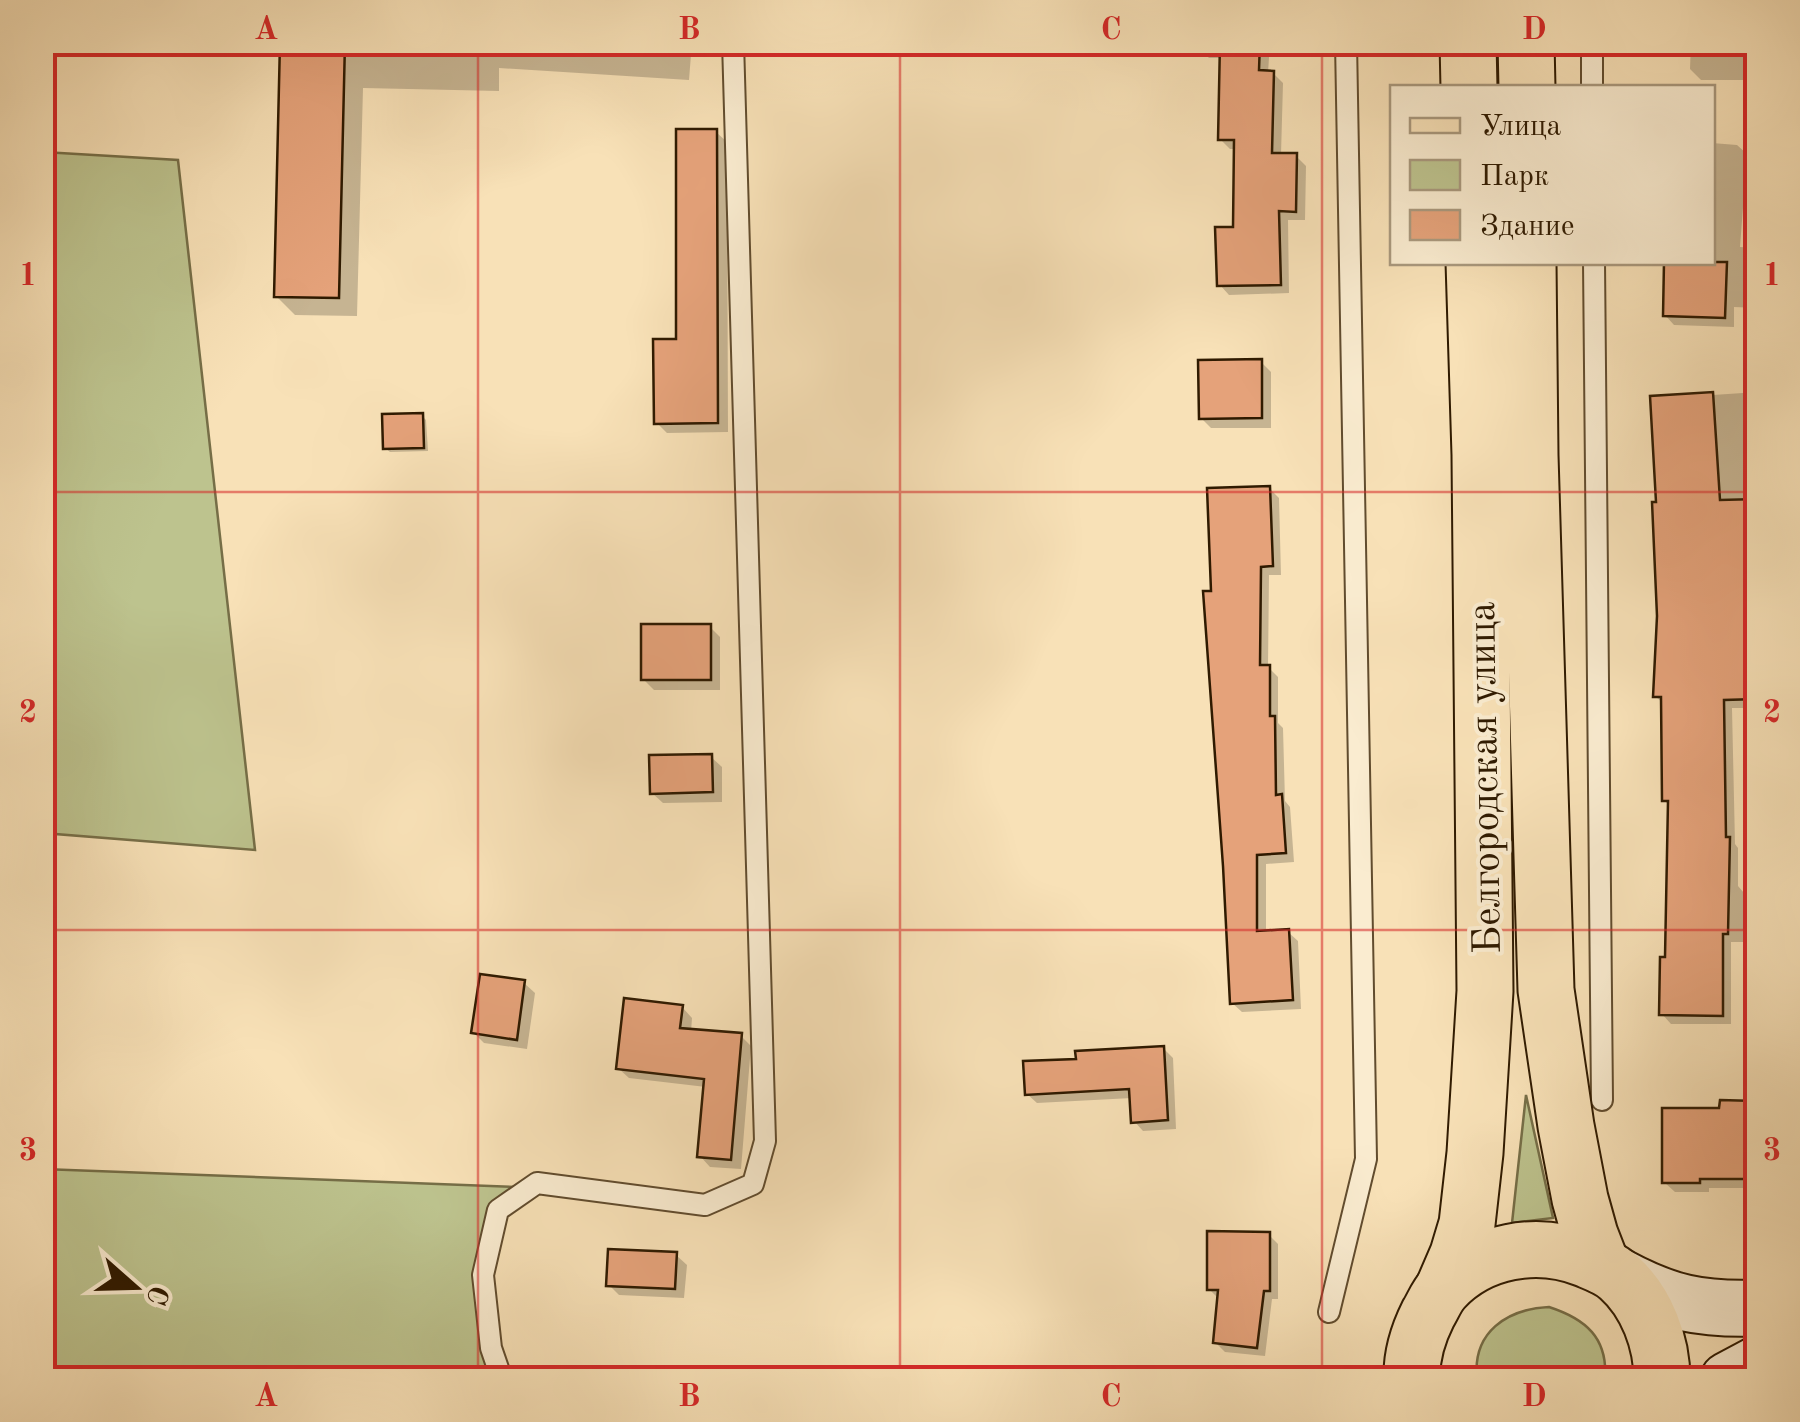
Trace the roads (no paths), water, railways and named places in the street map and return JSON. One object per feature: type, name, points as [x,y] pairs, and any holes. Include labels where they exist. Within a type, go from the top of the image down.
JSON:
[{"type":"main road","points":[[1468,42],[1469,85]]},
{"type":"main road","points":[[1526,42],[1527,85]]},
{"type":"main road","name":"Белгородская улица","points":[[1412,1380],[1418,1332],[1458,1254],[1467,1224],[1485,991],[1480,455],[1474,265]]},
{"type":"main road","name":"Белгородская улица","points":[[1528,265],[1546,990],[1566,1126],[1590,1236],[1610,1271],[1638,1300],[1654,1332],[1662,1380]]},
{"type":"main road","points":[[1442,1289],[1477,1262],[1506,1252],[1543,1248],[1572,1254],[1680,1303],[1758,1308]]},
{"type":"main road","points":[[1728,1380],[1758,1364]]},
{"type":"lane","points":[[502,1380],[491,1348],[483,1275],[498,1210],[538,1184],[706,1205],[754,1184],[765,1141],[733,42]]},
{"type":"lane","points":[[1329,1312],[1366,1159],[1346,42]]},
{"type":"lane","points":[[1592,42],[1592,85]]},
{"type":"lane","points":[[1594,265],[1602,1100]]}]
